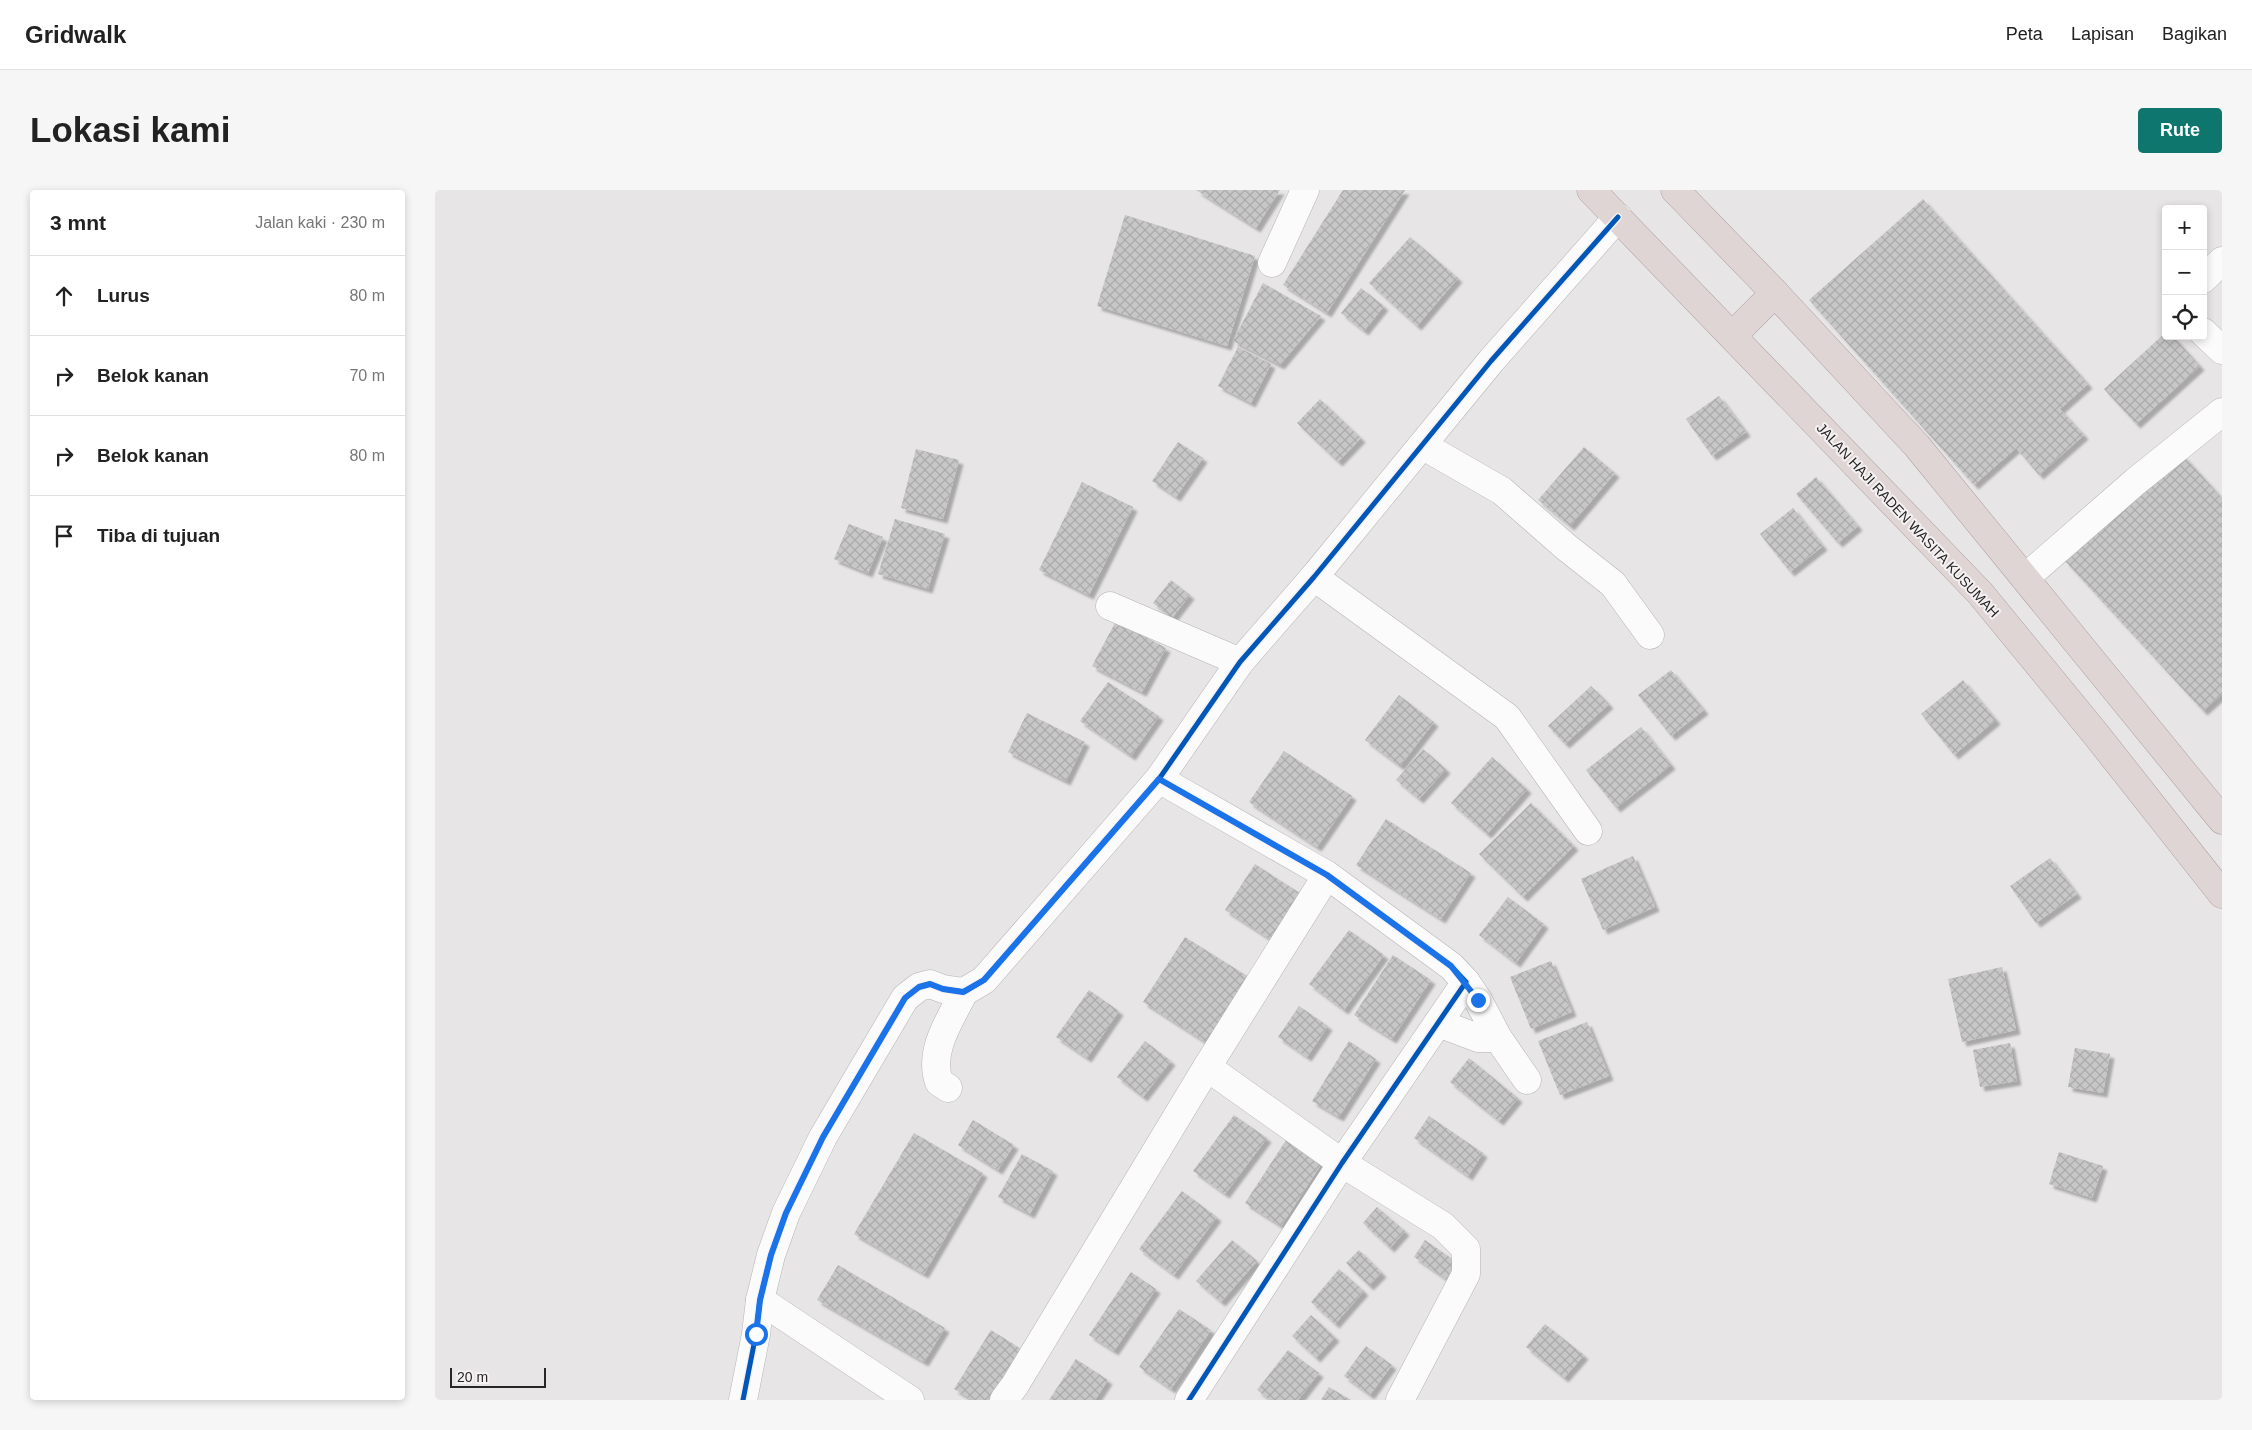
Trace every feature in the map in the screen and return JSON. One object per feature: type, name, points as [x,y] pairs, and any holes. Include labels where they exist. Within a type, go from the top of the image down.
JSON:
[{"type":"highway","name":"JALAN HAJI RADEN WASITA KUSUMAH","points":[[1591,190],[1980,593],[2095,732],[2222,894]]},
{"type":"highway","points":[[1675,190],[1775,293],[1917,446],[2222,820]]},
{"type":"highway","points":[[1733,336],[1775,293]]},
{"type":"street","points":[[1272,264],[1305,190]]},
{"type":"street","points":[[948,1088],[939,1082],[934,1060],[963,992],[984,980],[1159,779],[1239,662],[1313,577],[1491,361],[1618,217]]},
{"type":"street","points":[[2207,275],[2222,261]]},
{"type":"street","points":[[2207,336],[2222,350]]},
{"type":"street","points":[[2025,578],[2135,482],[2222,412]]},
{"type":"street","points":[[1422,445],[1502,490],[1566,547],[1613,584],[1650,635]]},
{"type":"street","points":[[1313,577],[1507,717],[1589,831]]},
{"type":"street","points":[[1110,606],[1239,662]]},
{"type":"street","points":[[1159,779],[1327,875],[1451,966],[1466,982],[1498,1038],[1527,1080]]},
{"type":"street","points":[[1004,1400],[1020,1377],[1207,1067],[1327,875]]},
{"type":"street","points":[[1189,1400],[1342,1163],[1466,982]]},
{"type":"street","points":[[743,1400],[756,1334],[760,1300],[771,1255],[786,1213],[823,1137],[905,998],[919,987],[930,984],[943,989],[963,992]]},
{"type":"street","points":[[1438,1023],[1478,1038],[1498,1038]]},
{"type":"street","points":[[1207,1067],[1342,1163],[1443,1226],[1466,1249],[1466,1274],[1399,1400]]},
{"type":"street","points":[[760,1300],[910,1400]]},
{"type":"building","points":[[1196,190],[1280,190],[1256,228]]},
{"type":"building","points":[[1343,190],[1405,190],[1327,313],[1283,285]]},
{"type":"building","points":[[1923,199],[2088,384],[2060,409],[2084,435],[2039,475],[2016,448],[1974,485],[1809,300]]},
{"type":"building","points":[[1125,215],[1255,256],[1227,346],[1097,306]]},
{"type":"building","points":[[1410,237],[1458,278],[1417,326],[1369,283]]},
{"type":"building","points":[[1263,283],[1321,316],[1280,365],[1233,341]]},
{"type":"building","points":[[1361,288],[1384,306],[1364,331],[1341,313]]},
{"type":"building","points":[[2162,336],[2162,340],[2177,340],[2200,366],[2136,424],[2104,389]]},
{"type":"building","points":[[1238,347],[1271,364],[1251,403],[1218,386]]},
{"type":"building","points":[[1719,396],[1746,432],[1712,456],[1686,419]]},
{"type":"building","points":[[1320,399],[1361,438],[1338,462],[1297,423]]},
{"type":"building","points":[[1178,442],[1203,458],[1176,497],[1152,481]]},
{"type":"building","points":[[1584,447],[1615,473],[1570,526],[1538,500]]},
{"type":"building","points":[[916,449],[959,460],[943,519],[901,508]]},
{"type":"building","points":[[2183,455],[2222,498],[2222,694],[2203,711],[2065,561]]},
{"type":"building","points":[[1816,477],[1858,526],[1838,543],[1796,494]]},
{"type":"building","points":[[1082,482],[1133,507],[1089,595],[1039,570]]},
{"type":"building","points":[[1793,508],[1823,546],[1790,572],[1760,534]]},
{"type":"building","points":[[895,519],[945,534],[928,589],[878,574]]},
{"type":"building","points":[[849,524],[883,537],[868,573],[834,559]]},
{"type":"building","points":[[1171,580],[1190,595],[1172,618],[1153,603]]},
{"type":"building","points":[[1116,621],[1166,648],[1142,692],[1092,666]]},
{"type":"building","points":[[1671,670],[1704,710],[1671,736],[1638,695]]},
{"type":"building","points":[[1963,680],[1996,720],[1954,755],[1921,714]]},
{"type":"building","points":[[1108,682],[1159,716],[1131,756],[1080,721]]},
{"type":"building","points":[[1591,686],[1609,704],[1565,744],[1548,726]]},
{"type":"building","points":[[1399,695],[1434,722],[1400,766],[1365,740]]},
{"type":"building","points":[[1027,713],[1085,742],[1066,781],[1008,752]]},
{"type":"building","points":[[1641,727],[1671,765],[1616,808],[1586,770]]},
{"type":"building","points":[[1423,749],[1446,769],[1419,799],[1396,780]]},
{"type":"building","points":[[1284,751],[1352,796],[1317,847],[1249,802]]},
{"type":"building","points":[[1492,757],[1527,789],[1487,834],[1451,803]]},
{"type":"building","points":[[1531,803],[1574,846],[1523,897],[1479,854]]},
{"type":"building","points":[[1386,819],[1471,873],[1441,919],[1356,865]]},
{"type":"building","points":[[1633,856],[1655,907],[1603,930],[1581,879]]},
{"type":"building","points":[[2050,858],[2077,894],[2036,923],[2010,886]]},
{"type":"building","points":[[1255,864],[1303,895],[1273,941],[1225,910]]},
{"type":"building","points":[[1508,897],[1544,924],[1516,963],[1479,935]]},
{"type":"building","points":[[1349,930],[1384,955],[1344,1010],[1309,984]]},
{"type":"building","points":[[1185,937],[1252,979],[1210,1045],[1143,1002]]},
{"type":"building","points":[[1393,955],[1431,980],[1392,1039],[1354,1015]]},
{"type":"building","points":[[1551,961],[1572,1012],[1531,1029],[1510,977]]},
{"type":"building","points":[[2002,967],[2016,1030],[1962,1042],[1948,979]]},
{"type":"building","points":[[1089,990],[1119,1011],[1087,1058],[1056,1037]]},
{"type":"building","points":[[1299,1006],[1328,1026],[1307,1057],[1278,1037]]},
{"type":"building","points":[[1587,1022],[1609,1076],[1560,1095],[1538,1041]]},
{"type":"building","points":[[1145,1041],[1171,1061],[1143,1097],[1117,1077]]},
{"type":"building","points":[[1349,1041],[1376,1059],[1339,1117],[1312,1101]]},
{"type":"building","points":[[2010,1043],[2017,1081],[1980,1087],[1973,1050]]},
{"type":"building","points":[[2075,1048],[2110,1054],[2103,1093],[2068,1087]]},
{"type":"building","points":[[1469,1058],[1518,1098],[1499,1121],[1450,1082]]},
{"type":"building","points":[[1234,1115],[1267,1138],[1225,1194],[1193,1171]]},
{"type":"building","points":[[1429,1116],[1483,1153],[1468,1176],[1414,1138]]},
{"type":"building","points":[[973,1120],[1014,1145],[998,1170],[958,1145]]},
{"type":"building","points":[[914,1133],[983,1173],[924,1274],[854,1234]]},
{"type":"building","points":[[1286,1140],[1322,1163],[1281,1226],[1245,1203]]},
{"type":"building","points":[[2059,1152],[2103,1166],[2092,1198],[2049,1184]]},
{"type":"building","points":[[1022,1154],[1053,1171],[1030,1214],[998,1197]]},
{"type":"building","points":[[1182,1191],[1217,1217],[1174,1275],[1139,1249]]},
{"type":"building","points":[[1377,1207],[1405,1231],[1390,1248],[1363,1223]]},
{"type":"building","points":[[1232,1240],[1257,1261],[1221,1302],[1196,1281]]},
{"type":"building","points":[[1425,1240],[1458,1263],[1446,1279],[1414,1257]]},
{"type":"building","points":[[1359,1250],[1382,1273],[1369,1286],[1346,1263]]},
{"type":"building","points":[[838,1265],[945,1328],[924,1362],[817,1300]]},
{"type":"building","points":[[1339,1269],[1364,1291],[1335,1324],[1311,1302]]},
{"type":"building","points":[[1131,1272],[1156,1289],[1114,1351],[1089,1335]]},
{"type":"building","points":[[1179,1309],[1211,1330],[1171,1389],[1139,1367]]},
{"type":"building","points":[[1311,1315],[1335,1337],[1316,1358],[1292,1336]]},
{"type":"building","points":[[1545,1324],[1584,1355],[1564,1378],[1526,1347]]},
{"type":"building","points":[[991,1330],[1021,1349],[990,1400],[973,1400],[954,1389]]},
{"type":"building","points":[[1366,1346],[1392,1365],[1370,1395],[1344,1376]]},
{"type":"building","points":[[1288,1350],[1319,1373],[1298,1400],[1270,1400],[1257,1390]]},
{"type":"building","points":[[1076,1359],[1108,1380],[1095,1400],[1049,1400]]},
{"type":"building","points":[[1329,1387],[1351,1400],[1321,1400]]},
{"type":"cycle path","points":[[743,1400],[756,1334],[760,1300],[771,1255],[786,1213],[823,1137],[905,998],[919,987],[930,984],[943,989],[964,992],[984,980],[1159,779],[1240,662],[1314,577],[1491,361],[1618,217]]},
{"type":"cycle path","points":[[1159,779],[1327,875],[1451,966],[1466,982],[1342,1163],[1189,1400]]},
{"type":"route","points":[[756,1334],[760,1300],[771,1255],[786,1213],[823,1137],[905,998],[919,987],[930,984],[943,989],[963,992],[984,980],[1159,779],[1327,875],[1451,966],[1466,982],[1478,1000]]}]
